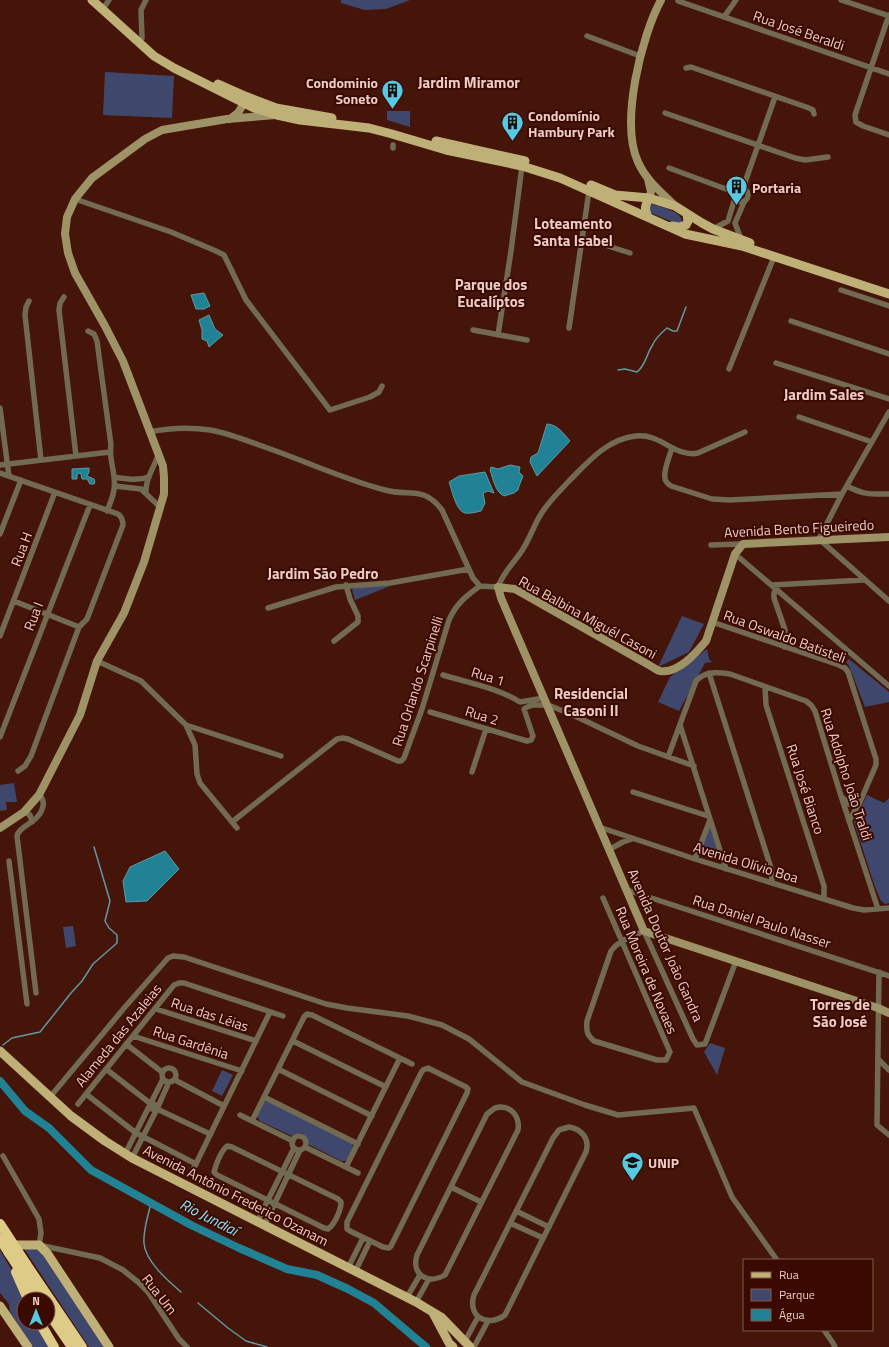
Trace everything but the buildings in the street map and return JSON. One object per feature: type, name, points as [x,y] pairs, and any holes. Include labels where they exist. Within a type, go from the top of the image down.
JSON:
[{"type":"highway","points":[[0,1224],[82,1347]]},
{"type":"highway","points":[[0,1239],[35,1291]]},
{"type":"highway","points":[[9,1253],[25,1291]]},
{"type":"highway","points":[[56,1324],[72,1347]]},
{"type":"highway","points":[[45,1331],[54,1347]]},
{"type":"main road","points":[[92,0],[105,3],[142,38],[177,63],[276,112],[300,120],[369,128],[453,152],[522,166],[560,178],[692,236],[742,246],[889,294]]},
{"type":"main road","points":[[105,3],[139,43],[154,56],[242,106],[276,112],[315,115],[370,123],[444,143],[543,165],[615,195],[649,198],[675,206],[713,229],[741,240],[889,289]]},
{"type":"main road","points":[[648,217],[645,207],[649,198]]},
{"type":"main road","points":[[669,226],[679,227],[686,225],[688,222],[687,214]]},
{"type":"main road","name":"Avenida Antônio Frederico Ozanam","points":[[0,1052],[71,1116],[129,1156],[260,1224],[407,1297],[440,1317],[465,1342]]},
{"type":"main road","points":[[0,1244],[39,1245],[47,1253],[109,1347]]},
{"type":"main road","points":[[0,1306],[28,1347]]},
{"type":"main road","points":[[432,1312],[440,1328],[452,1346]]},
{"type":"main road","points":[[452,1346],[454,1337],[465,1342]]},
{"type":"street","points":[[142,38],[141,10],[146,0]]},
{"type":"street","points":[[661,0],[645,37],[640,56],[632,103],[630,130],[632,146],[638,162],[648,179],[675,206]]},
{"type":"street","points":[[724,17],[736,0]]},
{"type":"street","points":[[841,0],[889,16],[855,115],[856,122],[862,126],[889,135]]},
{"type":"street","name":"Rua José Beraldi","points":[[678,1],[889,74]]},
{"type":"street","points":[[588,36],[640,56]]},
{"type":"street","points":[[686,68],[691,67],[809,108],[813,110],[814,114]]},
{"type":"street","points":[[743,188],[775,96]]},
{"type":"street","points":[[230,119],[242,106],[246,118]]},
{"type":"street","points":[[0,828],[24,812],[39,795],[80,715],[97,661],[124,613],[144,562],[164,494],[163,466],[122,361],[105,326],[75,273],[68,253],[65,234],[67,217],[75,199],[92,178],[140,142],[162,130],[230,119],[246,118],[276,112]]},
{"type":"street","points":[[665,112],[795,158],[805,160],[828,156]]},
{"type":"street","points":[[498,335],[522,166]]},
{"type":"street","points":[[669,168],[734,192]]},
{"type":"street","points":[[648,179],[651,192],[649,198]]},
{"type":"street","points":[[734,192],[738,188],[743,188]]},
{"type":"street","points":[[741,240],[735,223],[747,193],[743,188]]},
{"type":"street","points":[[569,328],[589,191]]},
{"type":"street","points":[[728,221],[735,198],[734,192]]},
{"type":"street","points":[[735,198],[739,201],[745,200]]},
{"type":"street","points":[[75,199],[171,232],[224,255],[246,300],[330,410],[370,397],[379,392],[382,386]]},
{"type":"street","points":[[713,229],[728,221],[735,223]]},
{"type":"street","points":[[583,238],[630,253]]},
{"type":"street","points":[[728,369],[774,257]]},
{"type":"street","points":[[841,290],[889,306]]},
{"type":"street","points":[[64,297],[60,303],[59,310],[76,456]]},
{"type":"street","points":[[29,301],[24,315],[41,460]]},
{"type":"street","points":[[791,321],[889,354]]},
{"type":"street","points":[[473,330],[527,340]]},
{"type":"street","points":[[88,331],[94,334],[97,340],[111,445],[110,452],[115,486],[113,497],[107,511]]},
{"type":"street","points":[[776,363],[889,399]]},
{"type":"street","points":[[0,408],[9,476]]},
{"type":"street","points":[[889,412],[824,526],[819,540],[889,601]]},
{"type":"street","points":[[799,417],[872,442]]},
{"type":"street","points":[[149,432],[171,429],[192,429],[210,430],[230,434],[379,489],[420,493],[437,503],[442,510],[473,578],[480,586],[498,587],[501,578],[516,560],[549,502],[602,449],[614,442],[626,438],[647,436],[657,439],[683,453],[690,454],[698,453],[745,432]]},
{"type":"street","points":[[672,448],[664,478],[666,482],[671,486],[712,499],[730,500],[842,494]]},
{"type":"street","points":[[0,465],[110,452]]},
{"type":"street","points":[[146,493],[146,481],[155,465],[158,454]]},
{"type":"street","points":[[0,473],[121,516],[123,520],[123,525],[87,619],[79,626],[31,756],[25,766],[18,771]]},
{"type":"street","points":[[114,477],[136,480],[149,477]]},
{"type":"street","points":[[0,534],[21,480]]},
{"type":"street","points":[[115,486],[141,489],[161,508]]},
{"type":"street","points":[[847,486],[857,492],[868,495],[889,494]]},
{"type":"street","name":"Rua H","points":[[0,636],[55,492]]},
{"type":"street","name":"Rua I","points":[[0,736],[90,505]]},
{"type":"street","name":"Avenida Bento Figueiredo","points":[[711,545],[889,537]]},
{"type":"street","points":[[712,622],[735,554],[743,544]]},
{"type":"street","points":[[735,554],[889,686]]},
{"type":"street","points":[[268,608],[346,585],[390,583],[469,569]]},
{"type":"street","points":[[775,587],[864,580]]},
{"type":"street","points":[[334,641],[358,622],[358,616],[350,599],[346,585]]},
{"type":"street","name":"Rua Orlando Scarpinelli","points":[[232,822],[337,739],[343,738],[398,760],[404,758],[422,709],[449,620],[460,602],[480,586]]},
{"type":"street","name":"Rua Balbina Miguél Casoni","points":[[498,587],[515,589],[649,665],[665,671],[672,670],[677,667],[697,651],[706,641],[712,622]]},
{"type":"street","name":"Avenida Doutor João Gandra","points":[[498,587],[501,598],[644,931],[697,1045],[705,1044],[736,961]]},
{"type":"street","points":[[775,587],[774,598],[785,630],[784,647]]},
{"type":"street","points":[[14,601],[79,626]]},
{"type":"street","name":"Rua Oswaldo Batisteli","points":[[712,622],[845,668],[848,672],[876,759],[875,771],[862,796]]},
{"type":"street","points":[[97,661],[141,682],[186,725],[196,745],[197,774],[200,783],[237,828]]},
{"type":"street","name":"Rua Adolpho João Traldi","points":[[709,673],[717,672],[730,674],[806,701],[811,705],[815,711],[878,909]]},
{"type":"street","points":[[668,757],[696,681],[701,675],[709,673],[771,868],[772,883]]},
{"type":"street","name":"Rua 1","points":[[443,675],[514,697],[524,705]]},
{"type":"street","name":"Rua José Bianco","points":[[765,687],[766,705],[824,886],[824,899]]},
{"type":"street","points":[[524,705],[546,701],[638,746],[694,766]]},
{"type":"street","name":"Rua 2","points":[[430,712],[527,741],[531,740],[533,736],[524,705]]},
{"type":"street","points":[[680,724],[726,869]]},
{"type":"street","points":[[186,725],[281,756]]},
{"type":"street","points":[[472,772],[486,729]]},
{"type":"street","points":[[632,792],[709,818]]},
{"type":"street","points":[[36,993],[17,833],[38,818],[42,812],[44,805],[42,798],[39,795]]},
{"type":"street","points":[[841,796],[849,804],[853,805],[862,796]]},
{"type":"street","points":[[849,821],[862,796]]},
{"type":"street","points":[[24,812],[30,815],[32,822]]},
{"type":"street","points":[[694,859],[709,818]]},
{"type":"street","name":"Avenida Olívio Boa","points":[[599,827],[694,859],[853,908],[889,908]]},
{"type":"street","points":[[610,850],[623,842],[632,839]]},
{"type":"street","points":[[20,863],[9,863],[27,1004]]},
{"type":"street","name":"Rua Daniel Paulo Nasser","points":[[627,890],[889,976]]},
{"type":"street","name":"Rua Moreira de Novaes","points":[[603,898],[622,941],[670,1052],[666,1060],[657,1060],[594,1041],[588,1036],[586,1028],[611,952],[615,946],[622,941]]},
{"type":"street","points":[[622,941],[644,931],[878,1008],[889,1013]]},
{"type":"street","points":[[50,1097],[168,958],[179,956],[326,1004],[408,1016],[442,1024],[469,1039],[522,1082],[585,1106],[618,1115],[694,1108],[732,1197],[776,1259]]},
{"type":"street","points":[[878,972],[877,1124],[889,1135]]},
{"type":"street","name":"Alameda das Azaleias","points":[[78,1104],[174,985],[178,983],[270,1012]]},
{"type":"street","points":[[25,987],[35,986]]},
{"type":"street","name":"Rua das Léias","points":[[156,1009],[256,1041]]},
{"type":"street","points":[[191,1174],[270,1012],[283,1016]]},
{"type":"street","points":[[252,1121],[304,1017],[307,1014],[312,1014],[412,1064]]},
{"type":"street","name":"Rua Gardênia","points":[[133,1036],[242,1071]]},
{"type":"street","points":[[293,1041],[386,1086]]},
{"type":"street","points":[[126,1044],[162,1072],[163,1079],[136,1133],[129,1156]]},
{"type":"street","points":[[346,1167],[400,1058]]},
{"type":"street","points":[[878,1059],[889,1070]]},
{"type":"street","points":[[162,1072],[167,1068],[172,1068],[176,1073],[175,1080]]},
{"type":"street","points":[[428,1068],[466,1086],[468,1089],[467,1093],[391,1246],[389,1248],[383,1247],[370,1241],[347,1229],[347,1222],[423,1070],[428,1068]]},
{"type":"street","points":[[106,1069],[151,1104],[152,1109],[158,1109],[210,1134]]},
{"type":"street","points":[[278,1069],[372,1116]]},
{"type":"street","points":[[163,1079],[169,1082],[175,1080],[224,1106]]},
{"type":"street","points":[[129,1156],[143,1138],[158,1109],[169,1082]]},
{"type":"street","points":[[86,1094],[143,1138],[196,1164]]},
{"type":"street","points":[[264,1097],[358,1144]]},
{"type":"street","points":[[505,1107],[514,1112],[518,1120],[518,1130],[482,1202],[445,1275],[440,1279],[429,1279],[420,1275],[416,1270],[415,1264],[417,1255],[486,1114],[495,1108],[505,1107]]},
{"type":"street","points":[[240,1115],[293,1141],[300,1148],[358,1173]]},
{"type":"street","points":[[564,1128],[574,1128],[579,1130],[586,1137],[587,1147],[549,1227],[505,1315],[499,1319],[488,1321],[478,1317],[475,1313],[473,1306],[474,1295],[510,1223],[556,1133],[564,1128]]},
{"type":"street","points":[[260,1224],[268,1200],[282,1171],[306,1142],[303,1138],[296,1137],[293,1141]]},
{"type":"street","points":[[227,1146],[232,1146],[282,1171],[338,1199],[341,1202],[341,1207],[331,1227],[328,1229],[217,1175],[214,1172],[224,1148],[227,1146]]},
{"type":"street","points":[[260,1224],[275,1203],[300,1148]]},
{"type":"street","points":[[3,1156],[39,1220],[41,1233],[39,1245]]},
{"type":"street","points":[[451,1187],[482,1202]]},
{"type":"street","points":[[516,1211],[549,1227]]},
{"type":"street","points":[[510,1223],[543,1238]]},
{"type":"street","points":[[352,1270],[364,1238]]},
{"type":"street","points":[[352,1270],[370,1241]]},
{"type":"street","name":"Rua Um","points":[[39,1245],[100,1258],[123,1270],[148,1292],[179,1339],[187,1347]]},
{"type":"street","points":[[407,1297],[420,1275]]},
{"type":"street","points":[[416,1302],[429,1279]]},
{"type":"street","points":[[465,1342],[478,1317]]},
{"type":"street","points":[[474,1347],[488,1321]]},
{"type":"street","points":[[471,1330],[480,1337]]},
{"type":"street","points":[[825,1331],[836,1346]]},
{"type":"green space","points":[[341,0],[410,0],[386,9],[365,10],[341,3]]},
{"type":"green space","points":[[105,72],[174,76],[172,118],[103,115]]},
{"type":"green space","points":[[387,111],[410,111],[410,127],[387,120]]},
{"type":"green space","points":[[651,204],[675,212],[679,215],[682,222],[675,223],[649,212],[649,207]]},
{"type":"green space","points":[[390,586],[355,600],[352,589],[356,587]]},
{"type":"green space","points":[[682,616],[704,624],[689,652],[658,667]]},
{"type":"green space","points":[[707,649],[709,659],[712,662],[705,663],[679,711],[658,702],[670,677]]},
{"type":"green space","points":[[849,659],[889,692],[889,702],[865,707],[849,666],[846,662]]},
{"type":"green space","points":[[14,783],[17,802],[6,802],[7,810],[0,811],[0,785]]},
{"type":"green space","points":[[867,795],[884,803],[889,798],[889,903],[885,904],[881,901],[874,884],[854,822]]},
{"type":"green space","points":[[710,827],[720,860],[699,854]]},
{"type":"green space","points":[[73,926],[76,946],[66,948],[63,927]]},
{"type":"green space","points":[[710,1043],[725,1048],[717,1075],[704,1052]]},
{"type":"green space","points":[[222,1070],[233,1075],[222,1096],[212,1091]]},
{"type":"green space","points":[[268,1101],[352,1143],[353,1147],[348,1158],[345,1161],[341,1161],[308,1144],[307,1138],[302,1133],[292,1136],[260,1121],[257,1116],[264,1102]]},
{"type":"green space","points":[[23,1247],[40,1250],[106,1347],[89,1347],[56,1297],[56,1291],[52,1291]]},
{"type":"green space","points":[[0,1250],[15,1276],[21,1291],[16,1291],[16,1321],[10,1312],[9,1304],[0,1293]]},
{"type":"green space","points":[[22,1331],[41,1331],[50,1347],[33,1347]]},
{"type":"water","points":[[204,293],[210,306],[204,309],[196,309],[191,295]]},
{"type":"water","points":[[209,315],[215,329],[223,335],[209,347],[207,341],[202,339],[202,330],[199,320]]},
{"type":"water","points":[[547,424],[551,424],[557,428],[570,441],[537,476],[530,462],[531,457],[538,453]]},
{"type":"water","points":[[510,465],[520,467],[519,472],[523,476],[518,490],[504,496],[496,488],[490,470],[491,467],[498,469]]},
{"type":"water","points":[[89,468],[87,476],[94,479],[94,484],[90,484],[87,479],[82,479],[80,473],[77,474],[77,479],[72,479],[72,469]]},
{"type":"water","points":[[485,472],[494,493],[488,491],[483,493],[485,503],[481,511],[465,513],[459,508],[449,482],[459,476]]},
{"type":"water","points":[[165,851],[179,869],[147,901],[126,902],[123,881],[130,867]]},
{"type":"waterway","points":[[618,370],[625,369],[637,372],[644,363],[653,343],[660,334],[667,328],[677,331],[686,307]]},
{"type":"waterway","points":[[3,1045],[12,1038],[40,1032],[82,981],[93,964],[117,943],[117,935],[109,928],[105,921],[110,901],[94,847]]},
{"type":"waterway","name":"Rio Jundiaí","points":[[0,1081],[25,1111],[49,1128],[91,1170],[191,1225],[239,1248],[287,1269],[317,1275],[348,1289],[374,1303],[426,1347]]},
{"type":"waterway","points":[[151,1203],[144,1233],[145,1250],[148,1257],[158,1270],[181,1292]]},
{"type":"waterway","points":[[198,1303],[246,1341],[267,1347]]},
{"type":"place","name":"Condominio Soneto","points":[[393,110]]},
{"type":"place","name":"Condomínio Hambury Park","points":[[512,142]]},
{"type":"place","name":"Portaria","points":[[737,206]]},
{"type":"place","name":"UNIP","points":[[633,1182]]},
{"type":"district","name":"Jardim Miramor","points":[[469,82]]},
{"type":"district","name":"Loteamento Santa Isabel","points":[[573,232]]},
{"type":"district","name":"Parque dos Eucalíptos","points":[[491,292]]},
{"type":"district","name":"Jardim Sales","points":[[824,394]]},
{"type":"district","name":"Jardim São Pedro","points":[[323,573]]},
{"type":"district","name":"Residencial Casoni II","points":[[591,702]]},
{"type":"district","name":"Torres de São José","points":[[840,1012]]}]
